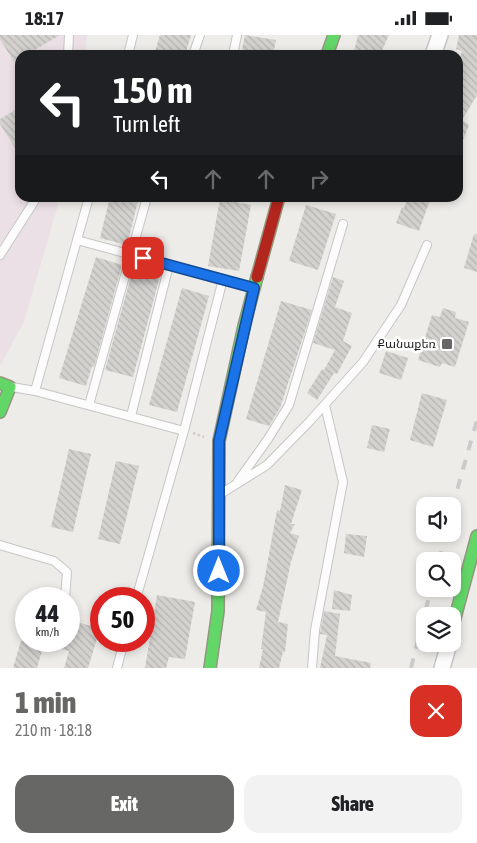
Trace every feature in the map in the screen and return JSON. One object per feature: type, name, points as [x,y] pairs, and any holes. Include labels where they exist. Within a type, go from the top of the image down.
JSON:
[{"type":"main road","points":[[329,50],[334,35]]},
{"type":"main road","points":[[210,668],[218,611],[219,441],[254,288],[278,202]]},
{"type":"main road","points":[[0,412],[5,385]]},
{"type":"main road","points":[[458,607],[477,536]]},
{"type":"street","points":[[435,50],[440,35]]},
{"type":"street","points":[[442,668],[446,652]]},
{"type":"lane","points":[[68,50],[69,35]]},
{"type":"lane","points":[[129,50],[133,35]]},
{"type":"lane","points":[[195,50],[200,35]]},
{"type":"lane","points":[[234,50],[237,35]]},
{"type":"lane","points":[[0,255],[34,202]]},
{"type":"lane","points":[[35,391],[88,202]]},
{"type":"lane","points":[[89,405],[146,202]]},
{"type":"lane","points":[[236,484],[268,439],[289,405],[343,224]]},
{"type":"lane","points":[[77,240],[254,288]]},
{"type":"lane","points":[[219,495],[267,465],[325,405],[363,362],[401,305],[427,245]]},
{"type":"lane","points":[[131,416],[169,265]]},
{"type":"lane","points":[[139,587],[184,431],[223,279]]},
{"type":"lane","points":[[5,385],[35,391],[184,431]]},
{"type":"lane","points":[[312,668],[315,630],[343,482],[325,405]]},
{"type":"lane","points":[[0,545],[54,561],[67,572],[66,587]]},
{"type":"lane","points":[[116,668],[121,652]]},
{"type":"path","points":[[184,431],[219,441]]},
{"type":"shaded area","points":[[0,35],[87,35],[86,50],[15,50],[15,202],[59,202],[24,322],[0,366]]},
{"type":"building","points":[[0,35],[60,35],[34,50],[15,50],[14,62],[0,39]]},
{"type":"building","points":[[160,35],[191,35],[186,50],[156,50]]},
{"type":"building","points":[[245,35],[276,40],[274,50],[242,50]]},
{"type":"building","points":[[358,35],[389,35],[382,50],[354,50]]},
{"type":"building","points":[[459,35],[477,35],[477,95],[463,118],[463,50],[456,49]]},
{"type":"building","points":[[15,110],[15,148],[0,124],[0,119]]},
{"type":"building","points":[[463,121],[469,125],[463,140]]},
{"type":"building","points":[[109,202],[138,202],[127,245],[100,238]]},
{"type":"building","points":[[219,202],[236,202],[251,205],[239,271],[208,266]]},
{"type":"building","points":[[406,202],[429,202],[419,231],[396,223],[402,207],[404,208]]},
{"type":"building","points":[[306,205],[336,214],[318,270],[289,261]]},
{"type":"building","points":[[474,234],[477,235],[477,272],[464,268]]},
{"type":"building","points":[[96,257],[122,265],[94,367],[92,366],[86,386],[59,378]]},
{"type":"building","points":[[133,269],[160,276],[133,377],[105,370]]},
{"type":"building","points":[[333,277],[344,281],[335,307],[352,313],[343,341],[352,346],[337,374],[334,373],[317,400],[307,393],[322,369],[324,370],[335,350],[313,343]]},
{"type":"building","points":[[182,288],[209,296],[177,412],[149,405]]},
{"type":"building","points":[[281,301],[312,310],[280,408],[269,426],[246,419]]},
{"type":"building","points":[[443,308],[456,312],[455,318],[469,322],[455,367],[442,363],[440,367],[418,360],[432,315],[440,317]]},
{"type":"building","points":[[386,351],[408,358],[401,380],[379,373]]},
{"type":"building","points":[[422,393],[447,400],[433,447],[410,440]]},
{"type":"building","points":[[372,425],[390,429],[384,452],[367,448]]},
{"type":"building","points":[[69,449],[91,454],[73,532],[51,527]]},
{"type":"building","points":[[116,461],[139,466],[120,544],[98,539]]},
{"type":"building","points":[[285,485],[302,490],[291,524],[295,524],[290,533],[299,536],[291,562],[278,622],[288,624],[285,652],[283,652],[279,668],[259,668],[263,649],[261,649],[266,612],[256,610],[263,587],[277,510],[280,511]]},
{"type":"building","points":[[346,534],[367,536],[364,557],[344,553]]},
{"type":"building","points":[[334,590],[352,595],[350,611],[332,609]]},
{"type":"building","points":[[157,595],[195,602],[185,659],[169,657],[166,668],[145,668],[148,652],[155,652],[155,607]]},
{"type":"building","points":[[324,611],[340,614],[335,656],[371,663],[370,668],[320,668],[327,635],[320,634]]},
{"type":"building","points":[[80,623],[90,626],[90,652],[93,652],[88,668],[64,668],[69,652],[80,652]]},
{"type":"building","points":[[18,652],[42,652],[37,668],[13,668]]},
{"type":"railway","points":[[455,497],[477,420]]},
{"type":"railway","points":[[441,552],[444,542]]},
{"type":"railway","points":[[411,668],[429,597]]},
{"type":"traffic: fast","points":[[329,50],[334,35]]},
{"type":"traffic: fast","points":[[210,668],[218,611],[219,441],[244,326],[257,277]]},
{"type":"traffic: fast","points":[[0,383],[10,387],[0,412]]},
{"type":"traffic: fast","points":[[458,607],[477,536]]},
{"type":"traffic: jam","points":[[257,277],[278,202]]},
{"type":"place","name":"Քանաքեռ","points":[[447,344]]},
{"type":"route","points":[[143,258],[254,288],[219,441],[219,571]]}]
